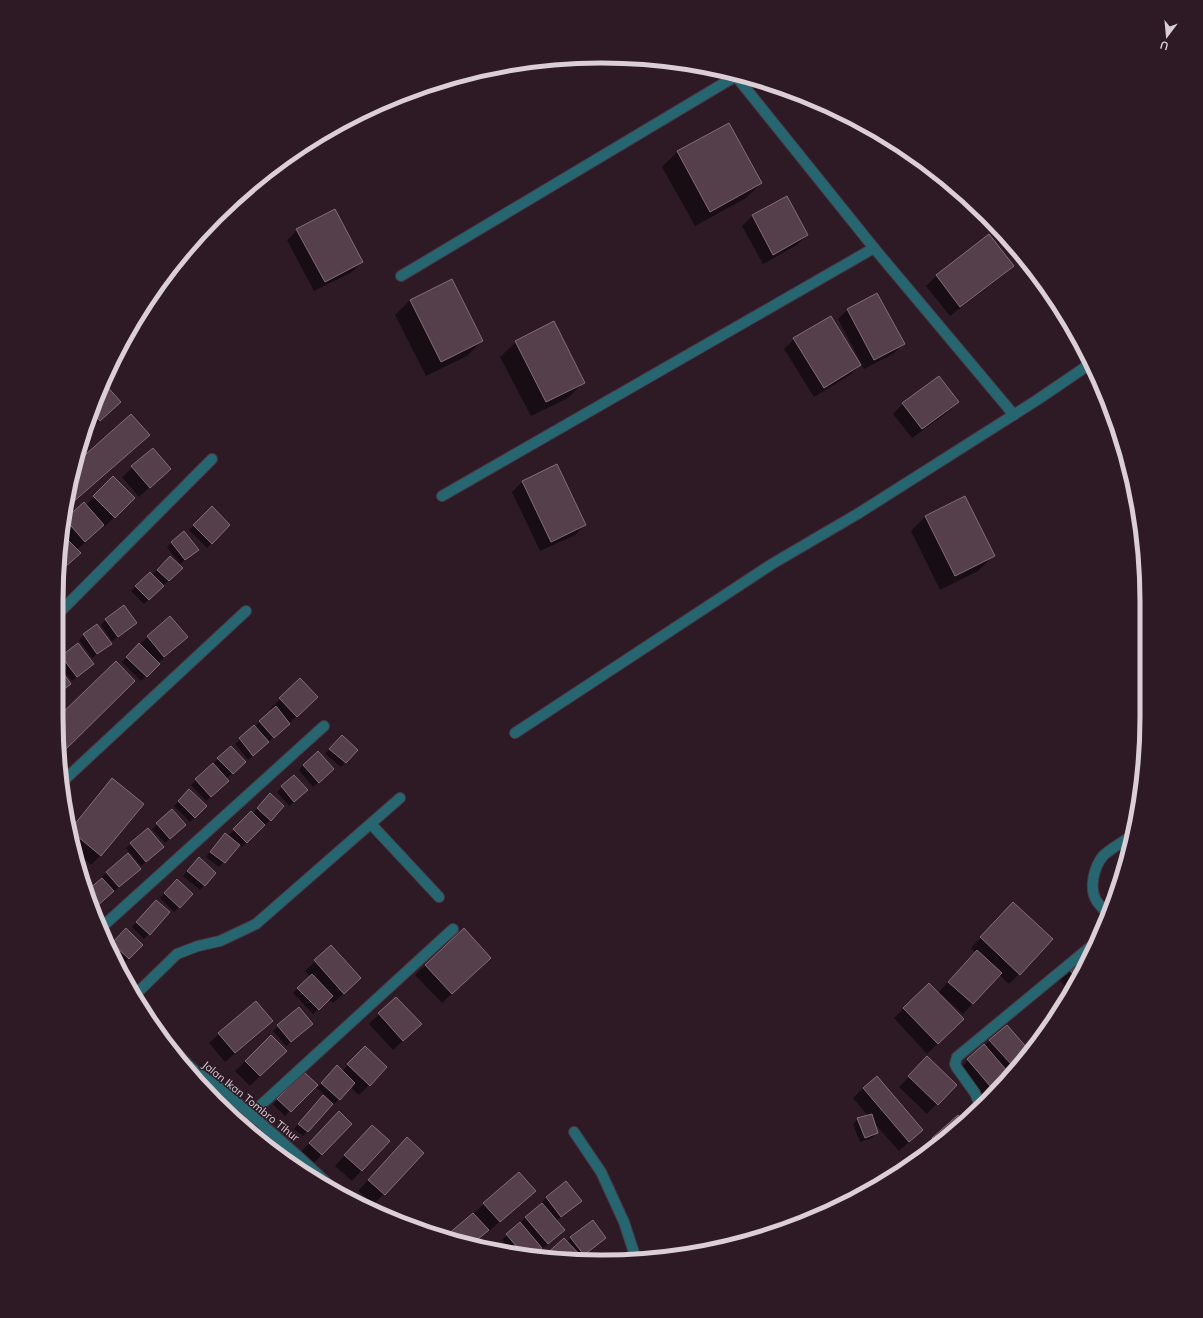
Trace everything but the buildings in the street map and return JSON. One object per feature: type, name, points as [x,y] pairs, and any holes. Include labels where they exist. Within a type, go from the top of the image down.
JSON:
[{"type":"street","points":[[401,276],[731,79]]},
{"type":"street","points":[[740,81],[874,248],[1014,414]]},
{"type":"street","points":[[442,496],[874,248]]},
{"type":"street","points":[[515,733],[772,564],[859,513],[1086,367]]},
{"type":"street","points":[[63,609],[212,459]]},
{"type":"street","points":[[67,777],[246,611]]},
{"type":"street","points":[[105,925],[324,726]]},
{"type":"street","points":[[139,992],[177,954],[198,946],[220,941],[256,924],[400,798]]},
{"type":"street","points":[[371,824],[439,897]]},
{"type":"street","points":[[1104,909],[1096,899],[1093,891],[1092,882],[1096,868],[1104,856],[1126,840]]},
{"type":"street","points":[[250,1115],[453,929]]},
{"type":"street","points":[[978,1101],[975,1093],[955,1064],[957,1057],[1086,950]]},
{"type":"street","name":"Jalan Ikan Tombro Tihur","points":[[197,1072],[221,1089],[317,1173]]},
{"type":"street","points":[[574,1132],[601,1172],[624,1222],[634,1254]]}]
